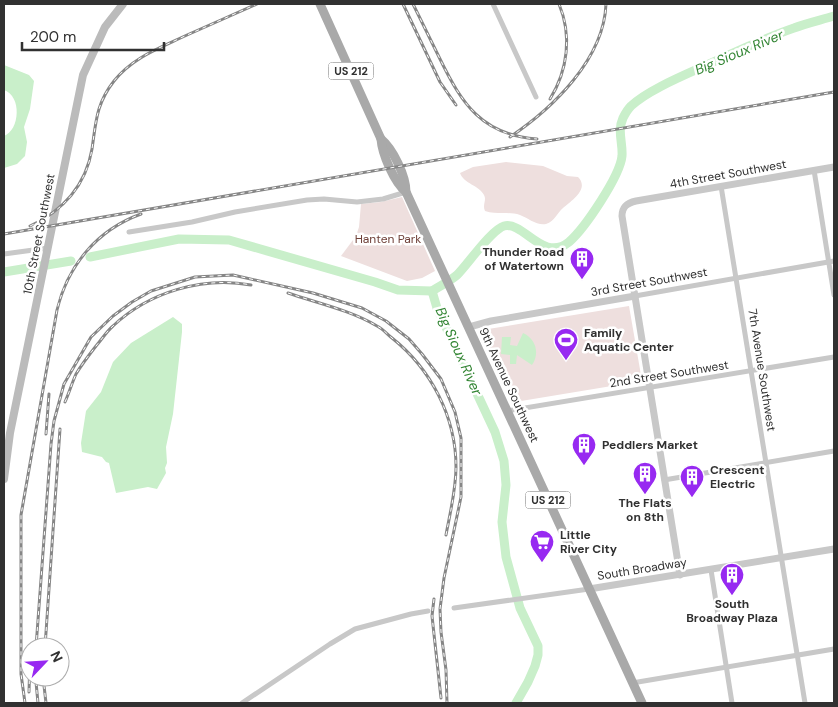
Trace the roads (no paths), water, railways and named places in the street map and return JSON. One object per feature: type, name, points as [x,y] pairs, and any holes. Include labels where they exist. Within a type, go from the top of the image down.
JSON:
[{"type":"main road","name":"10th Street Southwest","points":[[4,479],[10,433],[83,75],[105,27],[123,4]]},
{"type":"main road","name":"9th Avenue Southwest","points":[[320,4],[382,138],[384,155],[399,186],[406,192],[589,589]]},
{"type":"main road","name":"US 212","points":[[589,589],[642,703]]},
{"type":"street","points":[[493,4],[536,96]]},
{"type":"street","name":"4th Street Southwest","points":[[635,296],[622,216],[626,205],[636,201],[834,167]]},
{"type":"street","points":[[814,170],[832,262],[834,295]]},
{"type":"street","name":"7th Avenue Southwest","points":[[721,186],[805,703]]},
{"type":"street","points":[[129,232],[307,200],[324,199],[357,202],[383,199],[406,192]]},
{"type":"street","points":[[4,254],[48,248]]},
{"type":"street","name":"3rd Street Southwest","points":[[469,327],[491,320],[832,262]]},
{"type":"street","points":[[635,296],[680,575]]},
{"type":"street","name":"2nd Street Southwest","points":[[507,412],[834,356]]},
{"type":"street","points":[[664,480],[834,451]]},
{"type":"street","name":"South Broadway","points":[[454,608],[589,589],[834,550]]},
{"type":"street","points":[[712,570],[732,703]]},
{"type":"street","points":[[242,703],[330,644],[355,630],[428,611]]},
{"type":"street","points":[[632,682],[834,649]]},
{"type":"waterway","name":"Big Sioux River","points":[[432,291],[457,275],[486,240],[504,226],[519,229],[542,245],[551,248],[560,247],[569,242],[592,214],[615,176],[622,156],[621,123],[631,106],[638,100],[674,80],[758,42],[799,26],[834,16]]},
{"type":"waterway","points":[[90,257],[179,239],[229,240],[398,290],[432,291]]},
{"type":"waterway","points":[[4,272],[71,261]]},
{"type":"waterway","name":"Big Sioux River","points":[[432,291],[437,308],[495,432],[504,461],[506,485],[502,522],[506,557],[520,608],[538,646],[535,666],[516,703]]},
{"type":"railway","points":[[30,226],[63,205],[78,185],[89,162],[100,106],[108,89],[121,73],[138,59],[157,49],[257,4]]},
{"type":"railway","points":[[403,4],[440,82],[456,105]]},
{"type":"railway","points":[[413,4],[448,75],[466,103],[476,114],[488,124],[502,131],[537,139]]},
{"type":"railway","points":[[550,99],[561,76],[566,52],[566,28],[559,4]]},
{"type":"railway","points":[[510,137],[543,112],[559,97],[586,63],[596,44],[603,24],[606,4]]},
{"type":"railway","points":[[4,234],[834,92]]},
{"type":"railway","points":[[25,703],[21,674],[21,515],[57,310],[69,278],[87,251],[111,229],[141,214]]},
{"type":"railway","points":[[37,637],[51,444],[54,421],[64,384],[91,337],[113,316],[132,302],[151,291],[195,277],[233,275],[313,293],[362,308],[386,321],[409,339],[441,379],[455,412],[461,438],[461,497],[444,578],[440,609],[447,703]]},
{"type":"railway","points":[[65,402],[76,374],[104,335],[127,314],[143,304],[178,289],[214,283],[251,285]]},
{"type":"railway","points":[[288,293],[345,311],[379,327],[406,350],[429,379],[439,395],[446,412],[455,448],[455,484],[446,535]]},
{"type":"railway","points":[[46,434],[49,394]]},
{"type":"railway","points":[[46,637],[60,429]]},
{"type":"railway","points":[[434,599],[432,616],[441,698]]},
{"type":"railway","points":[[29,687],[29,692]]},
{"type":"railway","points":[[36,687],[38,703]]},
{"type":"railway","points":[[44,687],[46,703]]},
{"type":"place","name":"Thunder Road of Watertown","points":[[582,280]]},
{"type":"place","name":"Family Aquatic Center","points":[[566,361]]},
{"type":"place","name":"Peddlers Market","points":[[584,466]]},
{"type":"place","name":"The Flats on 8th","points":[[645,495]]},
{"type":"place","name":"Crescent Electric","points":[[692,498]]},
{"type":"place","name":"Little River City","points":[[542,563]]},
{"type":"place","name":"South Broadway Plaza","points":[[732,596]]},
{"type":"park label","name":"Hanten Park","points":[[388,239]]}]
